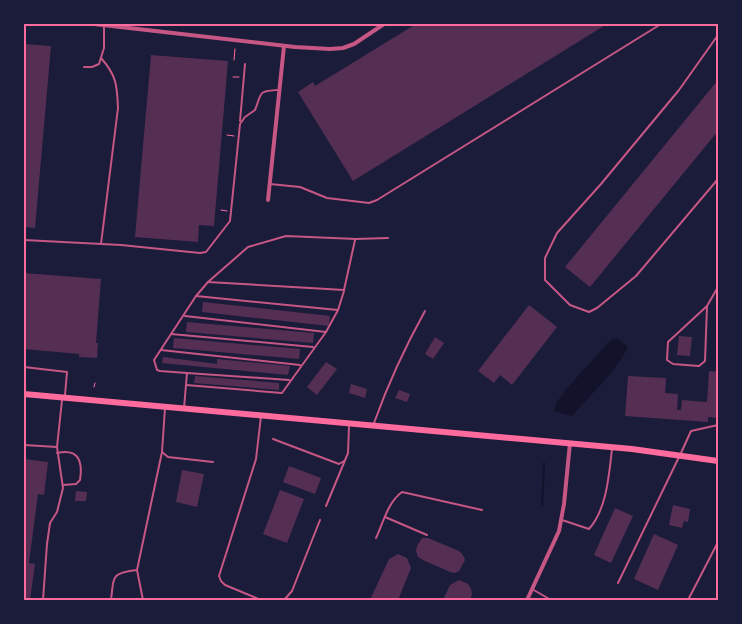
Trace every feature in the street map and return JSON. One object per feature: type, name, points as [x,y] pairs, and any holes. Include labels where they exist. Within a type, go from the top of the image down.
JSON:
[{"type":"main road","points":[[24,394],[612,447],[718,461]]},
{"type":"street","points":[[94,24],[318,49],[343,48],[354,44],[384,24]]},
{"type":"street","points":[[268,200],[284,46]]},
{"type":"street","points":[[527,600],[553,546],[562,520],[570,443]]},
{"type":"lane","points":[[270,184],[300,187],[327,198],[369,203],[377,200],[661,24]]},
{"type":"lane","points":[[84,67],[96,66],[102,58],[105,25]]},
{"type":"lane","points":[[718,35],[679,90],[601,184],[557,233],[545,258],[546,280],[570,305],[589,312],[597,308],[636,276],[718,179]]},
{"type":"lane","points":[[101,244],[118,108],[118,88],[114,76],[102,58]]},
{"type":"lane","points":[[24,240],[206,252],[230,221],[245,64]]},
{"type":"lane","points":[[240,124],[244,117],[255,110],[259,95],[266,90],[279,90]]},
{"type":"lane","points":[[290,380],[157,370],[154,360],[196,296],[208,282],[248,247],[286,236],[356,239],[388,238]]},
{"type":"lane","points":[[186,385],[282,393],[326,332],[338,310],[356,239]]},
{"type":"lane","points":[[208,282],[344,290]]},
{"type":"lane","points":[[707,306],[705,361],[699,366],[672,364],[667,360],[668,342],[707,306],[718,287]]},
{"type":"lane","points":[[196,296],[338,310]]},
{"type":"lane","points":[[373,426],[404,348],[425,310]]},
{"type":"lane","points":[[184,316],[326,332]]},
{"type":"lane","points":[[171,334],[314,347]]},
{"type":"lane","points":[[161,350],[302,365]]},
{"type":"lane","points":[[24,367],[67,372],[56,447],[62,485],[57,512],[50,523],[43,600]]},
{"type":"lane","points":[[184,408],[187,373]]},
{"type":"lane","points":[[143,600],[138,570],[162,452],[165,406]]},
{"type":"lane","points":[[261,414],[256,459],[219,576],[224,585],[261,600]]},
{"type":"lane","points":[[326,506],[348,453],[349,423]]},
{"type":"lane","points":[[618,583],[692,431],[718,425]]},
{"type":"lane","points":[[273,439],[339,464],[344,461]]},
{"type":"lane","points":[[24,445],[56,447]]},
{"type":"lane","points":[[562,520],[589,529],[594,523],[607,489],[612,447]]},
{"type":"lane","points":[[58,453],[65,451],[73,452],[79,458],[82,471],[80,480],[76,484],[62,485]]},
{"type":"lane","points":[[162,452],[168,457],[213,462]]},
{"type":"lane","points":[[376,538],[385,516],[396,497],[402,492],[482,510]]},
{"type":"lane","points":[[385,516],[427,535]]},
{"type":"lane","points":[[688,600],[718,542],[718,516]]},
{"type":"lane","points":[[284,600],[292,591],[320,520]]},
{"type":"lane","points":[[111,600],[116,575],[122,572],[138,570]]},
{"type":"lane","points":[[532,590],[551,600]]},
{"type":"path","points":[[234,60],[235,49]]},
{"type":"path","points":[[233,77],[244,78]]},
{"type":"path","points":[[227,135],[238,136]]},
{"type":"path","points":[[94,387],[95,383]]},
{"type":"shaded area","points":[[617,338],[628,347],[623,357],[602,383],[572,416],[554,411],[557,402],[567,388],[611,340]]},
{"type":"building","points":[[416,24],[607,24],[353,181],[298,92],[313,82],[315,86]]},
{"type":"building","points":[[24,44],[51,46],[35,228],[24,227]]},
{"type":"building","points":[[151,55],[228,61],[214,226],[199,225],[198,242],[135,237]]},
{"type":"building","points":[[718,80],[718,131],[590,287],[565,267]]},
{"type":"building","points":[[24,273],[101,279],[96,343],[98,343],[97,358],[79,357],[79,354],[24,349]]},
{"type":"building","points":[[203,302],[330,316],[329,326],[202,312]]},
{"type":"building","points":[[529,305],[557,327],[512,385],[500,375],[494,383],[478,371]]},
{"type":"building","points":[[187,322],[314,333],[313,343],[186,332]]},
{"type":"building","points":[[679,336],[692,337],[690,356],[677,355]]},
{"type":"building","points":[[435,337],[444,343],[433,359],[425,354]]},
{"type":"building","points":[[174,338],[300,349],[299,359],[173,348]]},
{"type":"building","points":[[163,357],[217,364],[217,359],[290,366],[288,375],[162,363]]},
{"type":"building","points":[[326,362],[337,369],[317,395],[307,387]]},
{"type":"building","points":[[709,371],[718,372],[718,418],[708,417],[708,422],[625,416],[628,376],[666,378],[665,393],[678,394],[677,410],[681,410],[682,400],[707,402]]},
{"type":"building","points":[[195,376],[279,383],[279,390],[194,383]]},
{"type":"building","points":[[351,384],[367,389],[365,398],[349,393]]},
{"type":"building","points":[[399,390],[410,394],[407,402],[395,398]]},
{"type":"building","points":[[24,459],[48,462],[44,495],[38,494],[29,563],[35,564],[30,600],[24,600]]},
{"type":"building","points":[[289,466],[321,478],[315,494],[283,482]]},
{"type":"building","points":[[182,470],[204,474],[197,507],[176,502]]},
{"type":"building","points":[[280,490],[304,499],[287,543],[263,534]]},
{"type":"building","points":[[76,491],[87,492],[86,501],[75,501]]},
{"type":"building","points":[[673,505],[690,509],[688,522],[684,521],[682,528],[669,525]]},
{"type":"building","points":[[615,508],[633,516],[611,563],[594,555]]},
{"type":"building","points":[[654,534],[678,545],[658,590],[634,579]]},
{"type":"building","points":[[422,538],[428,538],[459,551],[465,560],[459,571],[455,573],[450,572],[418,557],[417,546]]},
{"type":"building","points":[[398,554],[407,558],[411,568],[398,600],[370,600],[389,559]]},
{"type":"building","points":[[459,580],[468,584],[471,589],[470,600],[443,600],[450,585]]},
{"type":"waterway","points":[[542,505],[544,463]]}]
